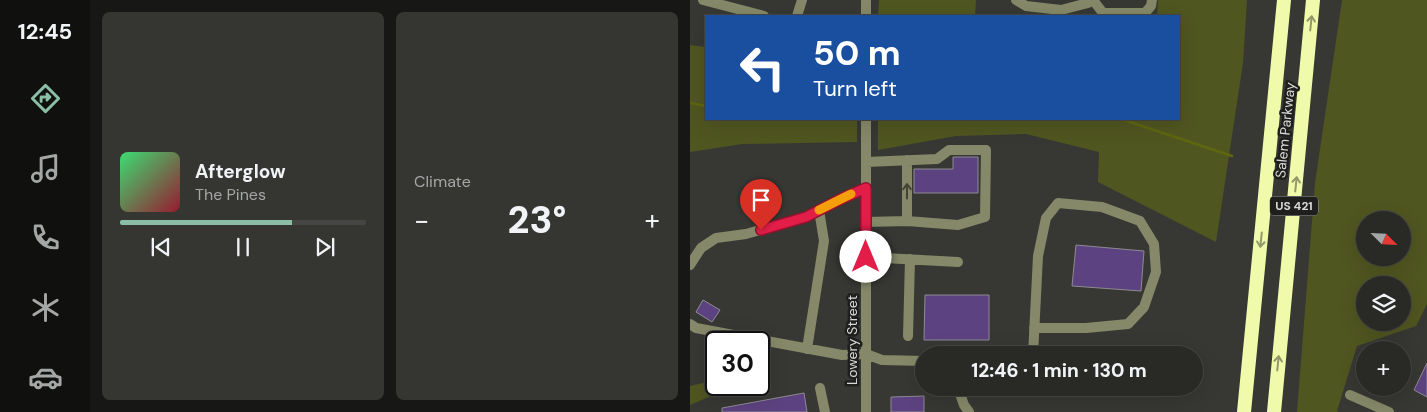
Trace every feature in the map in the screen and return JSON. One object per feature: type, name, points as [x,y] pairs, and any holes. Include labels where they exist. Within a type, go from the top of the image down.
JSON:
[{"type":"highway","name":"Salem Parkway","points":[[1244,412],[1284,0]]},
{"type":"highway","name":"Salem Parkway","points":[[1274,412],[1314,0]]},
{"type":"street","points":[[703,0],[760,15]]},
{"type":"street","points":[[798,15],[802,0]]},
{"type":"street","points":[[866,0],[866,15]]},
{"type":"street","points":[[1016,0],[1026,6],[1061,10],[1088,3],[1092,0],[1103,13],[1145,13],[1151,6],[1152,0]]},
{"type":"street","name":"Lowery Street","points":[[866,120],[866,412]]},
{"type":"street","points":[[866,162],[937,159],[949,150],[986,150],[985,217],[958,225],[907,221],[866,222]]},
{"type":"street","points":[[907,160],[907,221]]},
{"type":"street","points":[[690,265],[701,248],[716,238],[746,234],[806,217],[866,188]]},
{"type":"street","points":[[1033,346],[1034,328],[1038,256],[1046,218],[1058,203],[1102,206],[1140,221],[1154,244],[1156,272],[1144,307],[1128,324],[1086,328],[1034,328]]},
{"type":"street","points":[[807,349],[824,241],[819,210]]},
{"type":"street","points":[[866,257],[958,262]]},
{"type":"street","points":[[908,336],[910,259]]},
{"type":"street","points":[[690,324],[696,328],[842,355],[866,354],[882,360],[915,360]]},
{"type":"street","points":[[906,360],[915,364]]},
{"type":"street","points":[[820,388],[825,412]]},
{"type":"street","points":[[1350,395],[1389,412]]},
{"type":"street","points":[[961,396],[969,412]]},
{"type":"green space","points":[[879,0],[976,0],[975,15],[878,15]]},
{"type":"green space","points":[[1158,0],[1247,0],[1243,63],[1216,242],[1098,182],[1099,152],[1026,134],[956,136],[878,150],[878,120],[1180,120],[1180,15],[1157,15]]},
{"type":"green space","points":[[1342,0],[1427,0],[1427,304],[1416,326],[1411,328],[1411,276],[1356,276],[1356,331],[1401,331],[1372,341],[1356,341],[1356,349],[1337,411],[1339,412],[1297,412],[1315,183]]},
{"type":"green space","points":[[690,45],[705,47],[705,120],[857,120],[857,142],[743,144],[690,152]]},
{"type":"green space","points":[[705,383],[705,396],[711,396],[690,405],[690,386]]},
{"type":"building","points":[[953,157],[978,157],[978,193],[914,193],[914,169],[953,169]]},
{"type":"building","points":[[1076,245],[1144,251],[1141,291],[1072,286]]},
{"type":"building","points":[[925,295],[989,295],[989,340],[924,340]]},
{"type":"building","points":[[703,300],[720,310],[712,322],[696,312]]},
{"type":"building","points":[[1427,363],[1427,397],[1414,390]]},
{"type":"building","points":[[804,393],[807,412],[722,412],[722,408]]},
{"type":"building","points":[[924,396],[924,412],[891,412],[891,397]]},
{"type":"waterway","points":[[690,103],[705,106]]},
{"type":"waterway","points":[[1124,120],[1232,156]]},
{"type":"slow traffic","points":[[819,210],[851,194]]},
{"type":"route","points":[[761,230],[806,217],[866,188],[866,257]]}]
